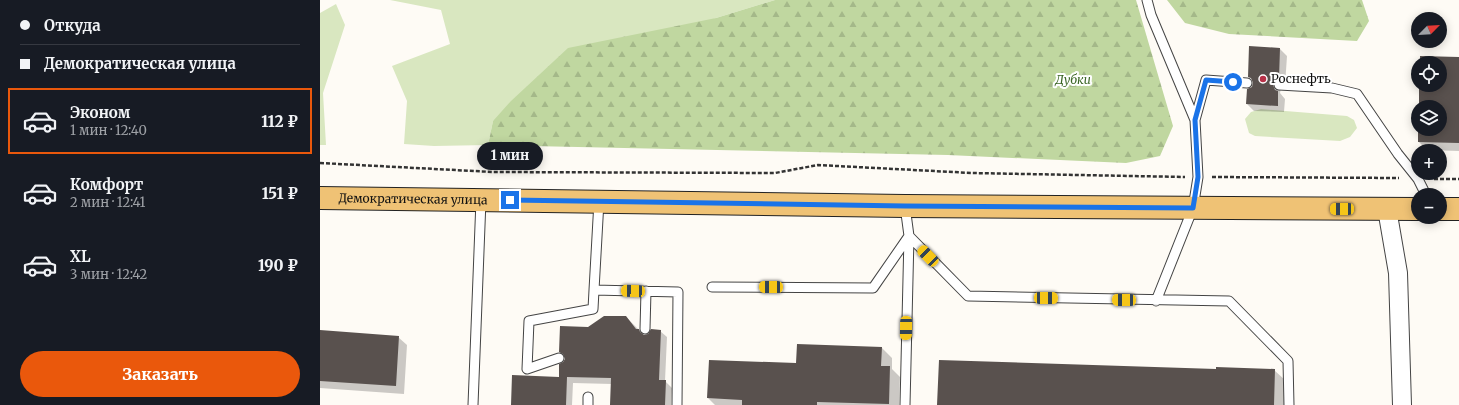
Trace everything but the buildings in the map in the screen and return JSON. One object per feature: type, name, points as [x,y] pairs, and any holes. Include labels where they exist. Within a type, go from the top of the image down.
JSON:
[{"type":"main road","name":"Демократическая улица","points":[[323,201],[481,200],[905,206],[1411,209]]},
{"type":"main road","points":[[1447,208],[1459,209]]},
{"type":"street","points":[[1387,209],[1398,273],[1402,405]]},
{"type":"lane","points":[[1147,0],[1151,15],[1195,120]]},
{"type":"lane","points":[[1156,301],[1193,208],[1198,177],[1195,120],[1206,80],[1247,83]]},
{"type":"lane","points":[[1279,85],[1332,88],[1357,94],[1398,154],[1411,170]]},
{"type":"lane","points":[[473,405],[481,200]]},
{"type":"lane","points":[[559,358],[527,369],[529,321],[593,309],[600,201]]},
{"type":"lane","points":[[905,206],[909,236],[905,405]]},
{"type":"lane","points":[[712,286],[873,288],[909,236]]},
{"type":"lane","points":[[909,236],[968,296],[1156,301],[1229,301],[1288,361],[1288,405]]},
{"type":"lane","points":[[594,290],[678,292],[677,405]]},
{"type":"lane","points":[[645,329],[646,291]]},
{"type":"path","points":[[320,163],[492,172],[775,173],[818,165],[972,173],[1198,177],[1411,178]]},
{"type":"path","points":[[1447,179],[1459,179]]},
{"type":"green space","points":[[390,0],[775,0],[716,18],[493,121],[488,145],[434,146],[404,144],[407,101],[392,66],[450,44],[441,10]]},
{"type":"green space","name":"Дубки","points":[[775,0],[1136,0],[1173,126],[1160,156],[1126,163],[948,155],[488,145],[493,121],[511,101],[568,48],[716,18]]},
{"type":"green space","points":[[1167,0],[1362,0],[1369,21],[1357,41],[1229,34],[1185,23]]},
{"type":"green space","points":[[336,4],[345,25],[323,93],[326,145],[320,145],[320,13]]},
{"type":"green space","points":[[1261,109],[1347,116],[1354,120],[1357,128],[1350,137],[1340,141],[1255,136],[1249,133],[1245,119],[1251,112]]},
{"type":"place","name":"Роснефть","points":[[1263,79]]},
{"type":"route","points":[[510,200],[905,206],[1193,208],[1198,177],[1195,120],[1206,80],[1233,82]]}]
